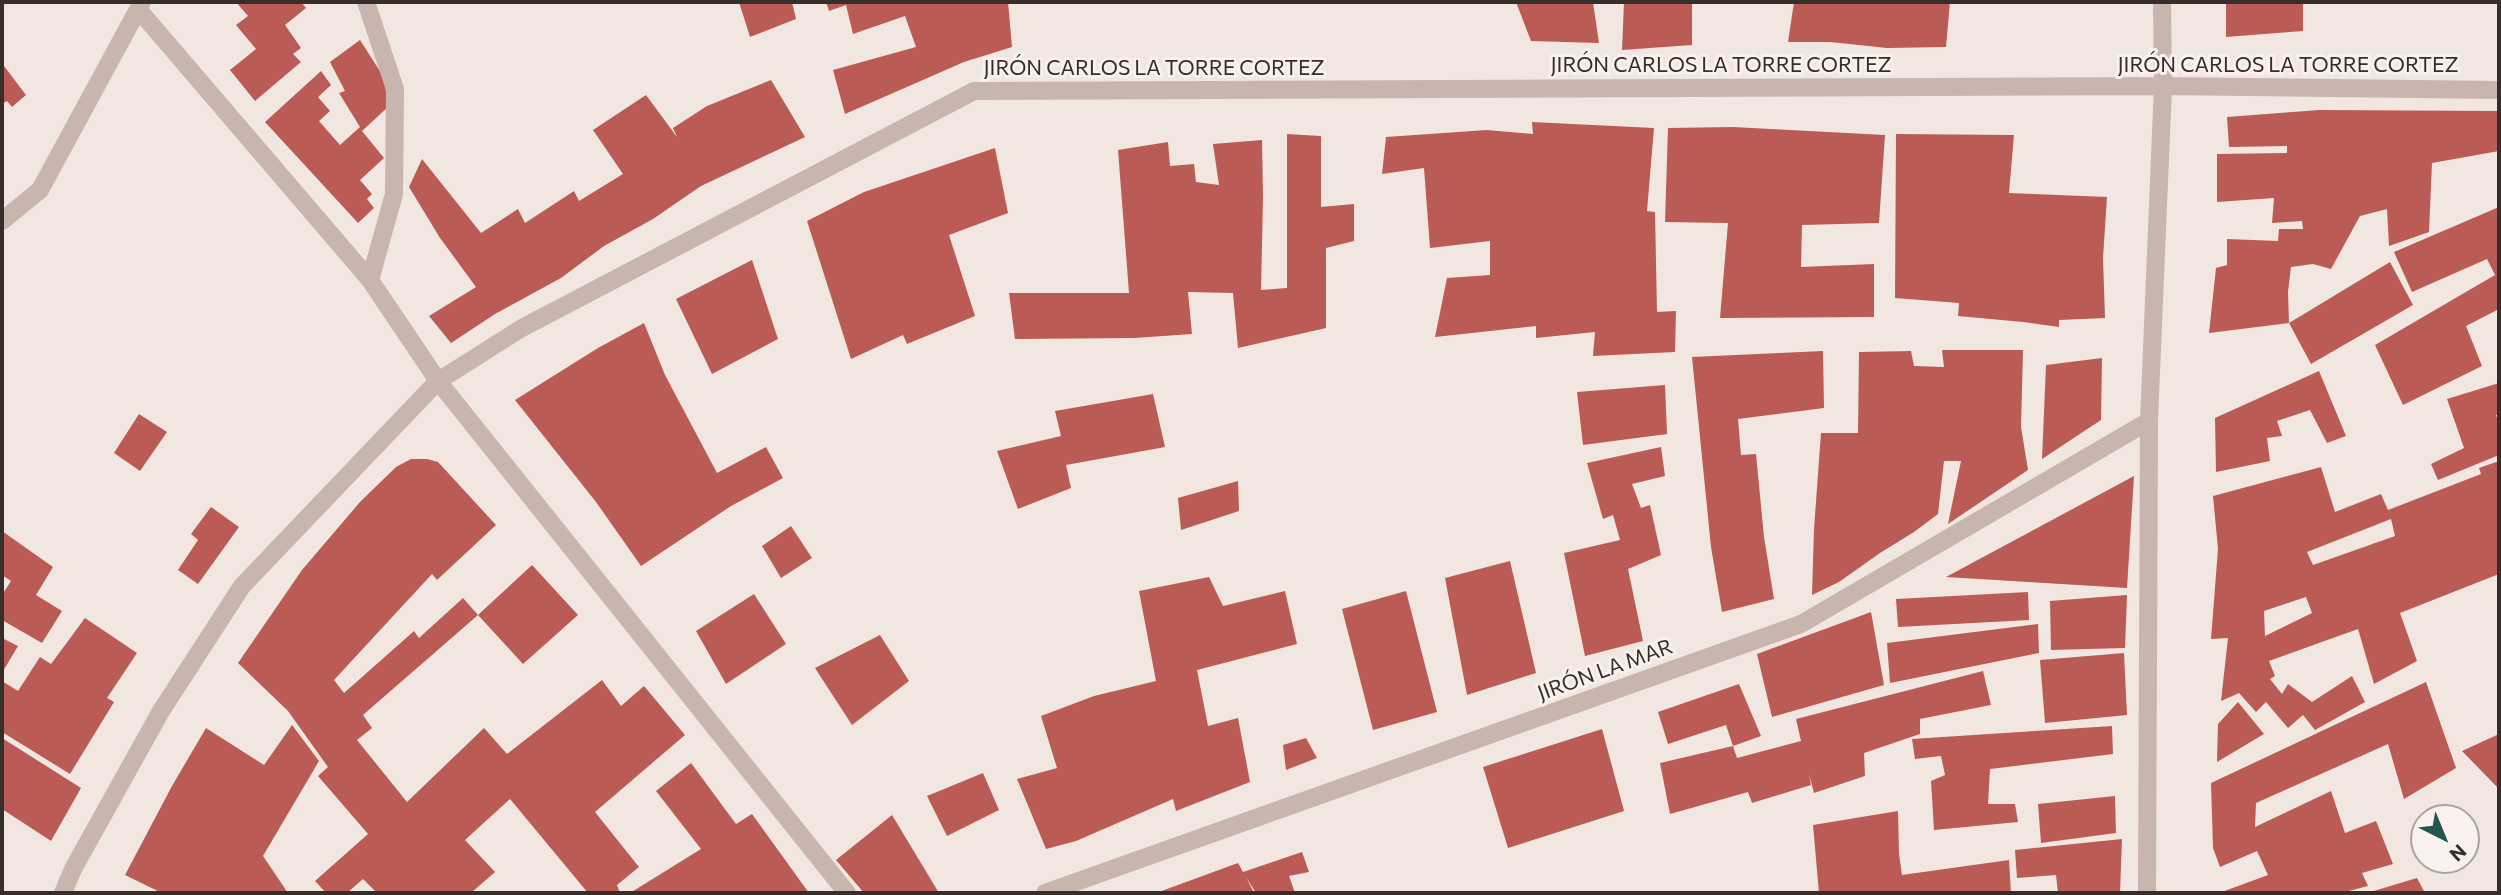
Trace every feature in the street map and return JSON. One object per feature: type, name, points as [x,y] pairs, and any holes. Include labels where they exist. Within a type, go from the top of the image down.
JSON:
[{"type":"street","points":[[366,2],[395,89],[394,194],[370,280]]},
{"type":"street","points":[[2147,893],[2149,421],[2163,86],[2162,2]]},
{"type":"street","points":[[2,221],[40,190],[140,5],[370,280],[438,381],[847,893]]},
{"type":"street","name":"JIRÓN CARLOS LA TORRE CORTEZ","points":[[63,893],[73,869],[161,711],[242,586],[438,381],[522,328],[974,91],[2163,86],[2499,90]]},
{"type":"street","name":"JIRÓN LA MAR","points":[[1045,893],[1801,624],[2149,421]]},
{"type":"building","points":[[236,2],[301,2],[306,8],[285,25],[301,48],[293,54],[301,62],[255,101],[230,70],[256,49],[236,25],[248,16]]},
{"type":"building","points":[[739,2],[792,2],[796,19],[750,37]]},
{"type":"building","points":[[826,2],[1008,2],[1012,47],[964,62],[845,114],[833,70],[916,47],[905,16],[853,34],[846,5],[829,11]]},
{"type":"building","points":[[1516,2],[1593,2],[1599,43],[1531,41]]},
{"type":"building","points":[[1624,2],[1692,2],[1692,45],[1622,50]]},
{"type":"building","points":[[1794,2],[1950,2],[1946,47],[1887,48],[1830,42],[1788,42]]},
{"type":"building","points":[[2226,2],[2303,2],[2303,31],[2226,37]]},
{"type":"building","points":[[360,40],[383,76],[389,106],[362,131],[384,158],[360,180],[372,194],[367,199],[374,208],[358,223],[265,122],[321,71],[331,85],[318,97],[330,111],[319,121],[340,145],[360,127],[339,93],[345,91],[330,62]]},
{"type":"building","points":[[4,66],[26,95],[12,107],[7,101],[2,104]]},
{"type":"building","points":[[771,80],[805,137],[701,186],[653,219],[604,246],[561,278],[495,314],[451,343],[429,316],[476,287],[440,238],[409,187],[422,159],[481,233],[518,209],[525,223],[574,191],[579,201],[623,174],[593,130],[646,95],[677,137],[673,128],[707,106]]},
{"type":"building","points":[[2319,110],[2499,111],[2499,151],[2432,163],[2429,232],[2389,246],[2387,209],[2360,216],[2331,269],[2313,264],[2291,267],[2288,292],[2289,323],[2209,333],[2216,268],[2227,265],[2227,239],[2278,241],[2279,229],[2303,229],[2302,221],[2272,223],[2274,198],[2217,202],[2217,154],[2287,153],[2287,146],[2229,147],[2227,117]]},
{"type":"building","points":[[1532,122],[1654,128],[1647,211],[1655,212],[1657,312],[1676,311],[1675,352],[1593,356],[1595,332],[1536,338],[1536,326],[1435,337],[1447,278],[1490,275],[1490,241],[1430,248],[1424,168],[1382,174],[1386,137],[1487,130],[1533,134]]},
{"type":"building","points":[[1733,127],[1885,135],[1879,223],[1802,225],[1801,267],[1874,264],[1874,317],[1720,318],[1728,223],[1665,222],[1668,128]]},
{"type":"building","points":[[1287,134],[1321,136],[1321,207],[1354,204],[1354,241],[1326,248],[1326,328],[1238,348],[1233,293],[1188,292],[1192,334],[1134,338],[1015,339],[1009,293],[1129,293],[1118,150],[1168,142],[1170,166],[1194,164],[1196,182],[1219,185],[1213,144],[1262,140],[1261,290],[1287,288]]},
{"type":"building","points":[[1896,134],[2014,135],[2009,193],[2107,197],[2103,258],[2105,318],[2059,320],[2059,327],[1958,316],[1959,303],[1895,298]]},
{"type":"building","points":[[995,148],[1008,213],[949,235],[975,316],[907,344],[903,335],[851,359],[807,221],[864,192]]},
{"type":"building","points":[[2499,207],[2499,309],[2466,326],[2482,366],[2403,405],[2375,345],[2495,275],[2487,259],[2412,292],[2394,252]]},
{"type":"building","points":[[752,260],[778,339],[712,374],[676,299]]},
{"type":"building","points":[[2390,262],[2413,305],[2311,364],[2289,323]]},
{"type":"building","points":[[644,323],[665,375],[717,473],[766,447],[783,478],[731,506],[641,566],[596,502],[515,400],[598,348]]},
{"type":"building","points":[[1942,350],[2023,350],[2021,427],[2028,470],[1948,524],[1961,461],[1944,461],[1938,514],[1839,582],[1812,595],[1821,433],[1858,433],[1859,352],[1911,351],[1914,366],[1944,367]]},
{"type":"building","points":[[1823,351],[1824,408],[1738,419],[1741,455],[1756,454],[1764,537],[1774,599],[1722,612],[1711,547],[1692,357]]},
{"type":"building","points":[[2102,358],[2101,420],[2042,459],[2046,365]]},
{"type":"building","points":[[2319,371],[2346,436],[2327,443],[2310,410],[2277,421],[2282,436],[2267,438],[2270,461],[2216,472],[2215,418]]},
{"type":"building","points":[[2499,383],[2499,414],[2496,415],[2499,423],[2499,455],[2438,480],[2431,464],[2464,448],[2447,399]]},
{"type":"building","points":[[1665,385],[1667,434],[1583,445],[1577,392]]},
{"type":"building","points":[[1153,394],[1165,447],[1066,465],[1071,488],[1018,509],[997,451],[1061,436],[1055,411]]},
{"type":"building","points":[[139,414],[167,432],[140,471],[114,453]]},
{"type":"building","points":[[1661,447],[1665,476],[1632,484],[1641,508],[1650,505],[1661,555],[1628,569],[1643,641],[1585,656],[1564,553],[1620,540],[1613,515],[1603,519],[1587,463]]},
{"type":"building","points":[[411,459],[438,462],[496,525],[437,580],[432,574],[334,680],[344,693],[414,631],[419,638],[463,598],[478,615],[363,715],[372,728],[357,740],[407,802],[484,728],[507,754],[602,680],[621,706],[644,686],[685,735],[595,812],[639,867],[617,885],[620,893],[588,893],[510,799],[465,840],[495,872],[471,893],[377,893],[363,879],[347,893],[326,893],[315,881],[368,834],[318,776],[328,767],[288,711],[238,663],[302,570],[360,502],[396,467]]},
{"type":"building","points":[[2499,461],[2499,574],[2400,613],[2417,661],[2374,684],[2358,629],[2269,661],[2275,676],[2270,679],[2282,694],[2288,684],[2312,702],[2352,676],[2365,702],[2315,730],[2303,715],[2288,728],[2266,702],[2256,712],[2239,693],[2221,701],[2228,638],[2211,639],[2218,549],[2213,496],[2321,467],[2335,512],[2381,494],[2388,510],[2481,474],[2479,468]],"holes":[[[2391,519],[2395,536],[2313,565],[2307,552]],[[2306,597],[2312,613],[2265,636],[2264,611]]]},
{"type":"building","points":[[2134,476],[2127,588],[1946,577]]},
{"type":"building","points":[[1238,481],[1239,511],[1181,530],[1178,498]]},
{"type":"building","points":[[211,507],[239,527],[198,584],[178,570],[198,540],[191,534]]},
{"type":"building","points":[[791,526],[812,558],[781,578],[762,546]]},
{"type":"building","points":[[2,531],[53,567],[36,595],[62,611],[42,643],[2,620],[2,595],[11,581],[2,575]]},
{"type":"building","points":[[1510,561],[1536,673],[1467,695],[1445,578]]},
{"type":"building","points":[[532,565],[578,615],[523,664],[478,615]]},
{"type":"building","points":[[1209,577],[1223,606],[1285,591],[1297,644],[1197,670],[1208,726],[1238,718],[1250,782],[1176,811],[1173,799],[1076,841],[1046,849],[1017,779],[1057,768],[1041,716],[1094,696],[1156,681],[1139,591]]},
{"type":"building","points":[[1406,591],[1437,712],[1373,730],[1342,609]]},
{"type":"building","points":[[2028,592],[2029,620],[1898,627],[1896,599]]},
{"type":"building","points":[[754,594],[786,644],[726,684],[696,631]]},
{"type":"building","points":[[2127,595],[2125,648],[2051,650],[2050,601]]},
{"type":"building","points":[[1871,612],[1884,685],[1772,717],[1757,654]]},
{"type":"building","points":[[85,618],[137,653],[107,698],[114,702],[70,774],[2,732],[2,681],[18,691],[40,657],[51,664]]},
{"type":"building","points":[[2038,624],[2039,653],[1890,683],[1887,643]]},
{"type":"building","points":[[880,635],[909,681],[852,725],[815,668]]},
{"type":"building","points":[[2,638],[18,646],[2,673]]},
{"type":"building","points":[[2124,653],[2127,715],[2045,723],[2040,660]]},
{"type":"building","points":[[1983,671],[1991,705],[1920,719],[1920,734],[1864,753],[1865,776],[1814,793],[1809,774],[1811,785],[1752,803],[1748,792],[1670,814],[1660,763],[1733,746],[1737,758],[1801,741],[1796,719]]},
{"type":"building","points":[[2426,682],[2456,768],[2404,799],[2388,744],[2256,803],[2255,827],[2331,791],[2345,833],[2376,821],[2393,864],[2362,873],[2368,886],[2341,893],[2219,893],[2268,875],[2257,851],[2220,867],[2213,848],[2211,783]]},
{"type":"building","points":[[1739,684],[1761,736],[1733,746],[1726,725],[1668,744],[1658,712]]},
{"type":"building","points":[[2238,702],[2264,734],[2217,762],[2218,724]]},
{"type":"building","points":[[292,725],[319,761],[263,856],[288,893],[162,893],[125,875],[206,728],[264,765]]},
{"type":"building","points":[[2112,726],[2113,754],[1990,769],[1988,804],[2015,804],[2018,822],[1934,830],[1931,781],[1945,775],[1941,756],[1915,759],[1912,739]]},
{"type":"building","points":[[1602,729],[1624,811],[1508,848],[1483,767]]},
{"type":"building","points":[[2499,734],[2499,789],[2462,751]]},
{"type":"building","points":[[2,738],[81,788],[51,841],[2,809]]},
{"type":"building","points":[[1306,738],[1317,758],[1286,770],[1283,745]]},
{"type":"building","points":[[691,763],[736,824],[752,814],[809,893],[630,893],[701,849],[656,791]]},
{"type":"building","points":[[983,773],[999,810],[947,836],[927,796]]},
{"type":"building","points":[[2115,796],[2116,833],[2041,843],[2038,804]]},
{"type":"building","points":[[1898,811],[1902,875],[2009,860],[2011,893],[1819,893],[1813,825]]},
{"type":"building","points":[[892,815],[939,893],[864,893],[836,860]]},
{"type":"building","points":[[2122,839],[2120,893],[2058,893],[2056,875],[2017,878],[2015,850]]},
{"type":"building","points":[[1302,852],[1309,872],[1289,876],[1295,893],[1256,893],[1246,877],[1254,893],[1156,893],[1238,863],[1243,872]]},
{"type":"building","points":[[2417,878],[2425,893],[2367,893]]}]
